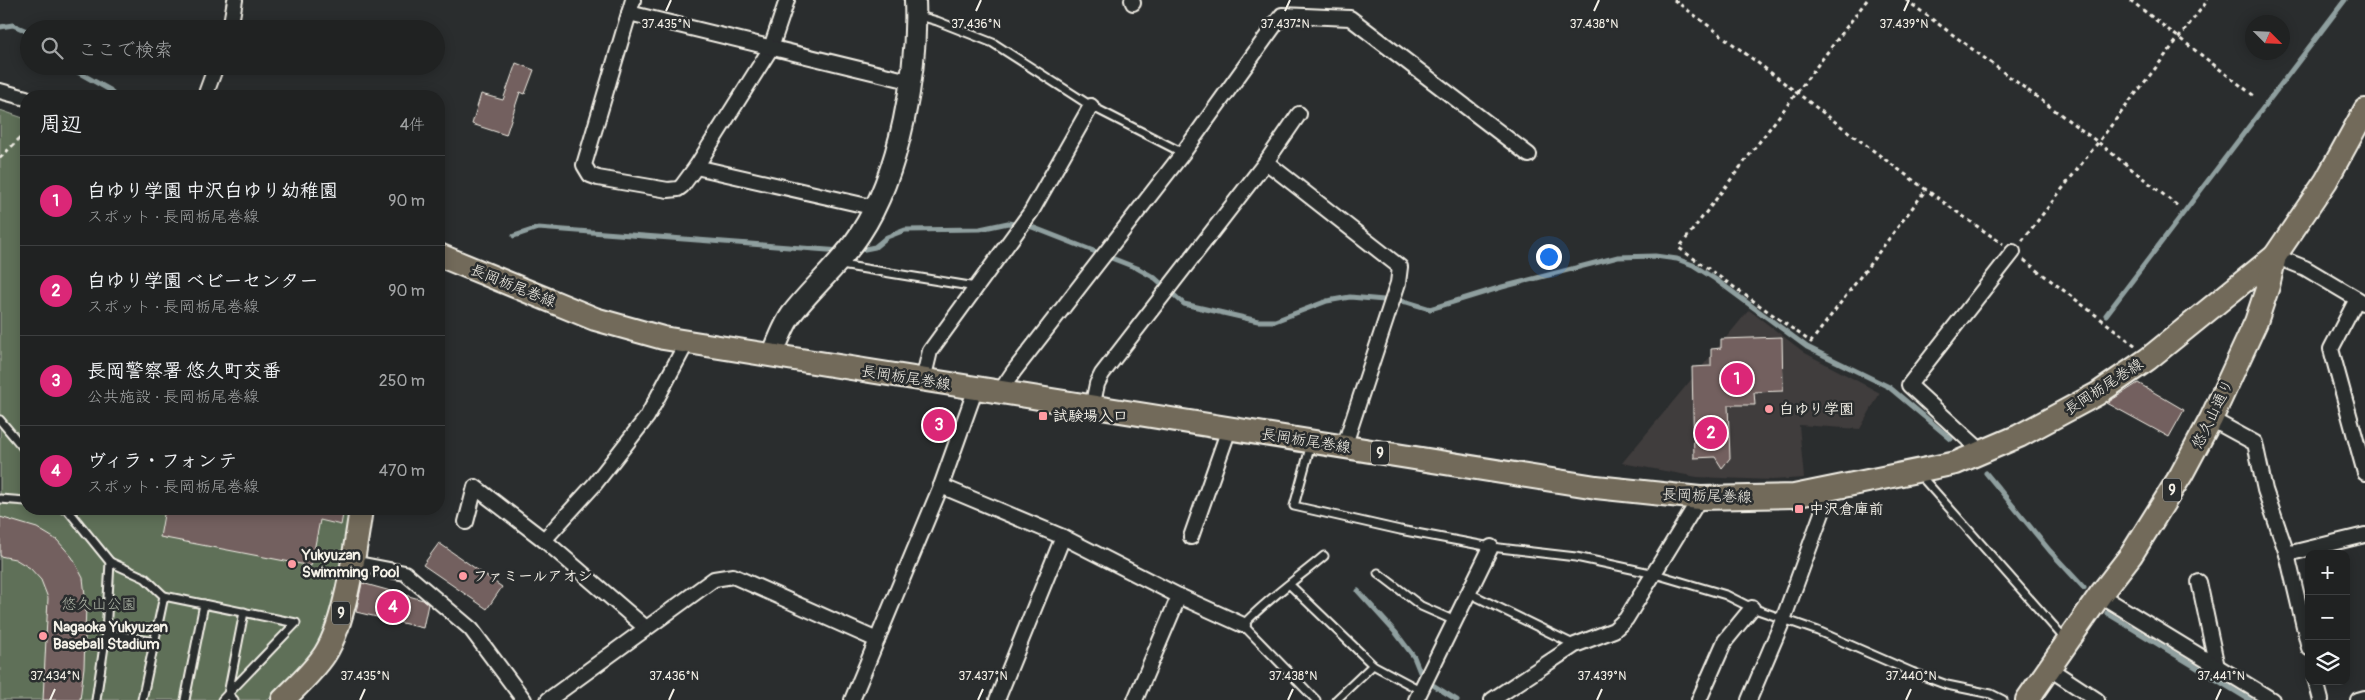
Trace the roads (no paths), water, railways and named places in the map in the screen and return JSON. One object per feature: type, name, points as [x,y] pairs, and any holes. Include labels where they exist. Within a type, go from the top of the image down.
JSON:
[{"type":"main road","name":"悠久山通り","points":[[2027,700],[2050,669],[2067,641],[2136,547],[2182,475],[2211,419],[2256,322],[2275,256],[2326,181],[2365,110]]},
{"type":"main road","name":"長岡栃尾巻線","points":[[445,257],[595,319],[663,338],[1596,487],[1700,498],[1786,497],[1956,463],[2058,417],[2097,394],[2148,359],[2275,256]]},
{"type":"main road","name":"9","points":[[283,700],[325,654],[336,630],[353,563],[360,515]]},
{"type":"street","points":[[232,20],[235,0]]},
{"type":"street","points":[[787,0],[771,48],[682,186],[678,189],[668,190],[598,178],[586,171],[584,165],[631,6],[771,48],[909,81]]},
{"type":"street","points":[[772,356],[790,316],[838,264],[860,235],[876,208],[888,178],[899,138],[914,49],[916,8]]},
{"type":"street","points":[[999,393],[1014,371],[1184,153],[1282,14],[1350,18],[1529,155]]},
{"type":"street","points":[[207,90],[213,75]]},
{"type":"street","points":[[0,91],[20,96]]},
{"type":"street","points":[[923,380],[930,351],[1031,212],[1091,106]]},
{"type":"street","points":[[1092,408],[1097,384],[1102,374],[1266,162],[1299,114]]},
{"type":"street","points":[[1266,162],[1400,267],[1398,283],[1344,447]]},
{"type":"street","points":[[696,167],[876,208]]},
{"type":"street","points":[[1982,452],[1909,385],[2013,252]]},
{"type":"street","points":[[2275,256],[2305,268],[2361,301],[2331,349],[2365,473]]},
{"type":"street","points":[[544,540],[594,486],[647,417],[687,342]]},
{"type":"street","points":[[852,700],[941,486],[976,388]]},
{"type":"street","points":[[2211,419],[2255,443],[2265,490],[2287,554],[2307,640]]},
{"type":"street","points":[[1191,537],[1229,429]]},
{"type":"street","points":[[941,486],[1063,537],[1179,596],[1243,625]]},
{"type":"street","points":[[466,522],[475,487],[544,540],[646,628]]},
{"type":"street","points":[[1749,700],[1783,620],[1822,513],[1823,491]]},
{"type":"street","points":[[1492,700],[1575,645],[1614,630],[1626,619],[1700,498]]},
{"type":"street","points":[[2287,554],[2365,535]]},
{"type":"street","points":[[997,700],[1063,537]]},
{"type":"street","points":[[1418,695],[1491,546]]},
{"type":"street","points":[[353,563],[405,572],[471,629],[524,700]]},
{"type":"street","points":[[548,700],[714,580],[733,576],[876,640]]},
{"type":"street","points":[[2199,582],[2218,667]]},
{"type":"street","points":[[2100,595],[2272,700]]},
{"type":"street","points":[[1135,700],[1179,596]]},
{"type":"street","points":[[1699,700],[1725,641],[1752,608]]},
{"type":"street","points":[[2050,669],[2097,700]]},
{"type":"street","points":[[2317,685],[2321,700]]},
{"type":"street","points":[[2358,700],[2365,698]]},
{"type":"lane","points":[[916,8],[937,21],[993,43],[1091,106],[1184,153]]},
{"type":"lane","points":[[838,264],[976,287]]},
{"type":"lane","points":[[0,420],[20,444]]},
{"type":"lane","points":[[0,434],[6,427]]},
{"type":"lane","points":[[1312,442],[1294,506],[1400,530],[1491,546],[1576,557],[1655,574],[1726,595],[1783,620],[1818,630],[1947,685],[1991,694],[2003,700]]},
{"type":"lane","points":[[1918,472],[2067,641]]},
{"type":"lane","points":[[0,498],[20,500]]},
{"type":"lane","points":[[71,515],[110,562],[145,578],[164,596],[296,623],[222,700]]},
{"type":"lane","points":[[1316,700],[1243,625],[1264,603],[1290,585],[1324,556]]},
{"type":"lane","points":[[96,700],[106,632],[110,562]]},
{"type":"lane","points":[[1378,573],[1421,606],[1455,621]]},
{"type":"lane","points":[[1290,585],[1373,665],[1418,695]]},
{"type":"lane","points":[[1469,593],[1575,645]]},
{"type":"lane","points":[[142,700],[164,596]]},
{"type":"lane","points":[[185,700],[204,604]]},
{"type":"lane","points":[[228,694],[244,612]]},
{"type":"lane","points":[[106,632],[154,642]]},
{"type":"lane","points":[[1336,700],[1373,665]]},
{"type":"lane","points":[[228,694],[234,700]]},
{"type":"waterway","points":[[2106,315],[2345,0]]},
{"type":"waterway","points":[[0,27],[13,25],[20,28]]},
{"type":"waterway","points":[[83,75],[110,90]]},
{"type":"waterway","points":[[855,251],[875,247],[887,237],[905,230],[980,229],[1008,223],[1032,227],[1137,268],[1155,278],[1184,304],[1258,321],[1275,321],[1327,301],[1350,297],[1407,302],[1430,309],[1502,287],[1618,257],[1655,256],[1677,259],[1693,265],[1715,279],[1807,347],[1889,387],[1951,439]]},
{"type":"waterway","points":[[514,236],[538,228],[841,251]]},
{"type":"waterway","points":[[1986,473],[2050,551],[2084,588]]},
{"type":"waterway","points":[[1358,591],[1396,633],[1414,657],[1420,672],[1433,685],[1457,700]]},
{"type":"waterway","points":[[2107,613],[2250,700]]},
{"type":"place","name":"白ゆり学園 中沢白ゆり幼稚園","points":[[1737,379]]},
{"type":"place","name":"白ゆり学園","points":[[1769,409]]},
{"type":"place","name":"試験場入口","points":[[1043,416]]},
{"type":"place","name":"長岡警察署 悠久町交番","points":[[939,425]]},
{"type":"place","name":"白ゆり学園 ベビーセンター","points":[[1711,433]]},
{"type":"place","name":"中沢倉庫前","points":[[1799,509]]},
{"type":"place","name":"Yukyuzan Swimming Pool","points":[[292,564]]},
{"type":"place","name":"ファミールアオシ","points":[[463,576]]},
{"type":"place","name":"ヴィラ・フォンテ","points":[[393,607]]},
{"type":"place","name":"Nagaoka Yukyuzan Baseball Stadium","points":[[43,636]]},
{"type":"park label","name":"悠久山公園","points":[[99,604]]}]
